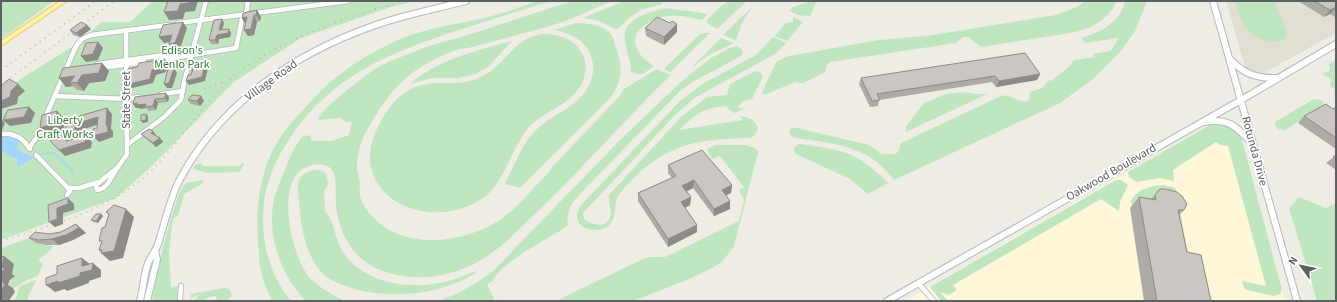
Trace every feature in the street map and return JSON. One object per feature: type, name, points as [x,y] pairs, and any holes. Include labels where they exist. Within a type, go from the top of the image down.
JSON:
[{"type":"main road","points":[[1,44],[63,1]]},
{"type":"main road","name":"Village Road","points":[[140,301],[149,261],[155,251],[172,197],[188,165],[223,120],[254,91],[300,58],[349,34],[388,21],[466,1]]},
{"type":"main road","name":"Rotunda Drive","points":[[1213,1],[1297,301]]},
{"type":"main road","name":"Oakwood Boulevard","points":[[887,301],[1241,100],[1336,44]]},
{"type":"main road","points":[[1229,57],[1242,72],[1264,79],[1277,78]]},
{"type":"main road","points":[[1199,123],[1217,120],[1226,122],[1241,130],[1253,144]]},
{"type":"main road","name":"Village Road","points":[[147,301],[157,259],[155,251]]},
{"type":"street","points":[[127,145],[177,105],[183,96],[183,85],[206,1]]},
{"type":"street","points":[[90,65],[185,57],[192,54],[236,48],[248,1]]},
{"type":"street","points":[[1,134],[9,132],[21,137],[30,149],[67,71],[78,42],[91,35],[348,1]]},
{"type":"street","name":"State Street","points":[[118,167],[99,182],[96,188],[97,190],[101,190],[108,184],[111,176],[118,167],[126,154],[126,30]]},
{"type":"street","points":[[99,68],[126,62]]},
{"type":"street","points":[[155,95],[183,91]]},
{"type":"street","points":[[55,96],[127,99],[141,97]]},
{"type":"street","points":[[36,156],[68,188],[70,191],[67,195]]},
{"type":"street","points":[[68,188],[78,188],[99,182]]},
{"type":"street","points":[[918,283],[934,301]]},
{"type":"street","points":[[180,301],[181,286]]},
{"type":"shaded area","points":[[1226,1],[1336,1],[1336,33],[1262,74],[1246,70]]},
{"type":"shaded area","points":[[1212,123],[1240,132],[1285,301],[905,301]]},
{"type":"green space","points":[[1,1],[54,1],[1,39]]},
{"type":"green space","points":[[153,1],[415,1],[388,8],[301,38],[234,82],[152,166],[116,198],[1,240],[1,91],[72,47],[102,22],[130,22]]},
{"type":"green space","points":[[537,1],[551,1],[462,29],[387,57],[364,69],[343,83],[323,99],[305,118],[288,141],[280,155],[265,194],[263,229],[267,254],[271,267],[283,290],[291,301],[272,301],[261,272],[258,243],[258,205],[265,169],[270,157],[275,146],[295,118],[336,77],[374,52],[388,45],[421,32],[494,15]]},
{"type":"green space","points":[[572,1],[612,1],[558,24],[447,53],[416,70],[396,88],[384,103],[362,140],[357,161],[357,172],[360,183],[360,198],[363,205],[371,215],[384,227],[400,235],[417,239],[436,240],[454,238],[489,226],[504,217],[522,201],[553,166],[619,97],[624,89],[657,69],[671,75],[558,192],[512,236],[488,256],[470,266],[452,273],[423,277],[403,276],[389,273],[366,262],[356,254],[343,233],[336,206],[333,172],[329,167],[322,164],[309,166],[298,173],[291,185],[288,200],[289,217],[296,252],[309,277],[326,291],[346,301],[306,301],[290,281],[279,257],[273,231],[273,205],[278,187],[290,157],[302,137],[311,135],[312,141],[332,141],[349,135],[352,122],[345,122],[341,118],[319,120],[318,118],[325,109],[373,70],[390,61],[432,45],[468,35]]},
{"type":"green space","points":[[624,1],[660,1],[663,4],[640,10],[618,29],[599,21],[583,18]]},
{"type":"green space","points":[[730,1],[747,1],[717,29],[707,23],[707,20],[721,6]]},
{"type":"green space","points":[[811,1],[817,1],[810,16],[797,15],[790,11],[793,7]]},
{"type":"green space","points":[[1085,1],[1117,1],[1112,10],[1102,20],[1091,27],[1076,32],[981,47],[968,37],[963,37],[956,43],[830,62],[827,65],[825,72],[803,83],[795,82],[764,95],[762,92],[777,61],[789,56],[879,40],[926,36],[1056,15],[1077,7]]},
{"type":"green space","points":[[1125,1],[1147,1],[1135,31],[1120,52],[1093,79],[1060,103],[894,180],[877,162],[858,151],[838,145],[795,138],[789,133],[791,128],[797,128],[869,145],[882,154],[895,154],[898,152],[901,143],[1001,96],[1008,96],[1021,101],[1029,100],[1030,92],[1042,88],[1049,80],[1051,81],[1070,66],[1074,60],[1095,57],[1093,54],[1111,51],[1119,38],[1085,43],[1081,38],[1096,33],[1109,26],[1119,15]]},
{"type":"green space","points":[[1235,1],[1275,1],[1287,33],[1286,37],[1281,40],[1270,41],[1253,35],[1243,24]]},
{"type":"green space","points":[[752,7],[743,21],[736,40],[723,35]]},
{"type":"green space","points":[[670,8],[704,13],[707,15],[702,20],[681,16],[668,16],[661,17],[647,23],[637,33],[635,39],[636,46],[640,54],[654,66],[643,74],[631,72],[625,37],[625,32],[628,26],[644,14]]},
{"type":"green space","points":[[793,17],[803,22],[787,41],[775,36],[786,23],[793,22]]},
{"type":"green space","points":[[575,23],[596,25],[611,34],[621,68],[619,80],[614,92],[610,98],[520,188],[505,184],[522,149],[535,131],[581,98],[591,81],[593,64],[584,44],[565,33],[554,30]]},
{"type":"green space","points":[[710,33],[670,72],[664,69],[700,34]]},
{"type":"green space","points":[[542,34],[568,39],[580,50],[586,64],[582,84],[569,99],[533,123],[526,131],[496,185],[490,192],[476,202],[460,209],[443,212],[425,212],[407,207],[392,199],[380,187],[372,171],[370,152],[377,128],[396,99],[411,89],[419,86],[439,83],[466,82],[481,77],[497,66],[524,40],[532,36]]},
{"type":"green space","points":[[773,37],[786,43],[775,54],[696,97],[677,113],[583,213],[584,219],[598,225],[606,223],[610,217],[609,195],[681,117],[707,97],[727,95],[730,84],[756,71],[761,73],[763,76],[752,99],[743,101],[738,107],[735,107],[745,109],[734,113],[726,107],[731,106],[709,109],[690,119],[679,130],[743,120],[739,116],[748,118],[755,123],[758,129],[755,135],[751,138],[710,140],[692,144],[662,156],[647,166],[618,196],[615,213],[611,223],[599,230],[592,230],[580,225],[577,219],[578,212],[582,204],[680,101],[704,83],[756,55]]},
{"type":"green space","points":[[721,38],[734,43],[709,55],[691,68]]},
{"type":"green space","points":[[512,41],[488,67],[476,74],[458,78],[431,78],[410,84],[421,75],[446,62],[472,52]]},
{"type":"green space","points":[[737,46],[742,50],[743,53],[741,56],[691,83],[680,91],[576,199],[568,213],[568,226],[514,259],[497,274],[493,281],[487,284],[495,301],[438,301],[467,288],[493,271],[621,139],[683,80],[711,58],[730,48]]},
{"type":"green space","points":[[1336,60],[1336,90],[1330,86],[1331,79],[1322,74],[1330,70],[1329,64]]},
{"type":"green space","points":[[964,92],[987,94],[906,132],[906,126],[924,103],[946,94]]},
{"type":"green space","points":[[1314,99],[1321,100],[1325,105],[1285,130],[1278,129],[1275,125],[1275,122]]},
{"type":"green space","points":[[1213,123],[1221,123],[1240,132],[1282,290],[1280,294],[1274,296],[1244,288],[1242,281],[1266,286],[1228,146],[1220,145],[1216,142],[1173,170],[1174,181],[1160,178],[1137,182],[1129,177],[1128,172]]},
{"type":"green space","points":[[799,144],[827,148],[858,158],[877,172],[888,183],[868,194],[850,179],[796,154],[794,148]]},
{"type":"green space","points":[[716,145],[746,145],[755,148],[758,152],[734,246],[722,262],[687,280],[633,301],[556,301],[643,259],[650,257],[665,257],[739,221],[744,200],[739,190],[744,187],[720,156],[712,159],[707,149]]},
{"type":"green space","points":[[202,163],[202,166],[240,166],[242,163],[244,164],[238,172],[207,173],[193,169],[195,165]]},
{"type":"green space","points":[[320,170],[326,173],[328,184],[324,192],[325,211],[331,220],[342,250],[355,265],[366,273],[393,283],[421,285],[449,281],[478,271],[462,281],[443,288],[401,294],[360,290],[341,284],[325,276],[313,260],[305,241],[300,211],[298,190],[299,180],[305,173]]},
{"type":"green space","points":[[203,180],[204,182],[202,184],[184,194],[178,216],[173,218],[169,253],[171,287],[178,286],[177,301],[152,301],[165,239],[175,204],[186,183]]},
{"type":"green space","points":[[1116,180],[1121,180],[1128,185],[1120,202],[1119,211],[1101,199],[953,285],[957,290],[949,295],[940,292],[948,301],[941,301],[930,287]]},
{"type":"green space","points":[[1163,185],[1176,189],[1190,264],[1130,202],[1140,191],[1153,186]]},
{"type":"green space","points":[[1299,197],[1326,208],[1336,203],[1336,301],[1317,301],[1289,208]]},
{"type":"green space","points":[[38,235],[46,245],[53,246],[51,250],[40,258],[39,261],[43,264],[38,276],[27,280],[8,292],[8,286],[13,278],[1,268],[1,248]]},
{"type":"green space","points":[[36,280],[27,301],[15,301],[20,286]]},
{"type":"green space","points":[[225,288],[229,289],[232,295],[227,301],[217,301],[216,296],[209,297],[204,301],[195,301],[198,296],[197,295],[191,298],[191,294]]},
{"type":"water","points":[[11,136],[19,140],[17,149],[33,158],[17,166],[17,157],[15,158],[7,155],[5,151],[1,152],[1,137]]},
{"type":"building","points":[[168,1],[190,1],[190,3],[180,4],[178,11],[164,12]]},
{"type":"building","points":[[1314,1],[1336,1],[1336,7],[1330,10]]},
{"type":"building","points":[[257,10],[256,15],[254,15],[251,29],[244,30],[247,17],[242,18],[243,13]]},
{"type":"building","points":[[657,17],[670,23],[672,21],[677,24],[664,37],[645,28]]},
{"type":"building","points":[[222,19],[219,30],[229,29],[228,33],[217,35],[215,40],[209,40],[214,20]]},
{"type":"building","points":[[81,22],[87,25],[76,33],[70,30]]},
{"type":"building","points":[[183,22],[175,43],[169,44],[172,35],[159,37],[163,25]]},
{"type":"building","points":[[98,42],[93,54],[81,56],[86,43]]},
{"type":"building","points":[[1025,53],[1040,74],[999,81],[995,76],[877,94],[880,100],[872,101],[861,78]]},
{"type":"building","points":[[165,59],[162,68],[152,70],[150,79],[129,84],[128,69],[137,67],[139,63]]},
{"type":"building","points":[[102,63],[99,73],[82,75],[77,83],[70,82],[75,76],[59,78],[63,68]]},
{"type":"building","points":[[205,63],[202,77],[186,81],[188,75],[191,75],[194,64]]},
{"type":"building","points":[[174,68],[169,83],[164,84],[168,69]]},
{"type":"building","points":[[9,79],[18,84],[11,91],[10,97],[1,101],[1,86]]},
{"type":"building","points":[[166,93],[165,98],[155,99],[153,106],[145,107],[146,104],[133,104],[135,97]]},
{"type":"building","points":[[192,95],[201,96],[197,101],[188,100]]},
{"type":"building","points":[[1326,104],[1333,109],[1336,107],[1336,138],[1304,116]]},
{"type":"building","points":[[29,107],[24,117],[3,120],[8,110]]},
{"type":"building","points":[[107,108],[106,125],[108,132],[93,136],[93,129],[97,128],[98,117],[75,124],[75,129],[66,132],[66,120]]},
{"type":"building","points":[[57,111],[56,118],[59,118],[58,122],[40,128],[42,115]]},
{"type":"building","points":[[146,114],[146,120],[141,121],[141,115]]},
{"type":"building","points":[[149,129],[153,131],[151,133],[160,138],[153,143],[141,134]]},
{"type":"building","points":[[60,135],[66,141],[86,136],[85,142],[59,150],[50,141]]},
{"type":"building","points":[[702,150],[732,185],[722,190],[730,201],[714,209],[694,180],[682,186],[691,197],[681,202],[697,225],[668,239],[638,193],[676,176],[668,165]]},
{"type":"building","points":[[1160,189],[1177,192],[1182,196],[1187,204],[1184,210],[1178,210],[1187,252],[1201,255],[1211,301],[1157,301],[1139,197],[1156,200],[1155,195]]},
{"type":"building","points":[[68,198],[68,204],[57,208],[57,219],[49,222],[48,205]]},
{"type":"building","points":[[114,205],[126,209],[114,251],[101,253],[102,250],[99,250],[102,241],[99,241],[102,228],[105,227],[109,214],[106,212]]},
{"type":"building","points":[[96,214],[101,214],[96,221],[91,220]]},
{"type":"building","points":[[76,224],[79,228],[66,235],[52,239],[39,240],[29,238],[35,232],[49,234],[61,232]]},
{"type":"building","points":[[4,256],[2,267],[5,269],[1,272],[1,257]]},
{"type":"building","points":[[82,258],[82,266],[93,263],[92,270],[80,273],[80,276],[46,285],[46,278],[57,274],[57,266]]},
{"type":"building","points":[[2,281],[5,285],[1,290],[1,282]]},
{"type":"waterway","points":[[33,158],[41,154],[54,153],[70,168],[73,174]]},
{"type":"railway","points":[[1,70],[96,1]]},
{"type":"railway","points":[[1,85],[114,1]]},
{"type":"railway","points":[[1,241],[62,222],[82,214],[119,195],[137,183],[164,157],[214,96],[237,74],[255,61],[295,39],[338,21],[403,1]]},
{"type":"railway","points":[[204,89],[226,81]]},
{"type":"park label","name":"Edison's Menlo Park","points":[[182,57]]},
{"type":"park label","name":"Liberty Craft Works","points":[[65,127]]}]
